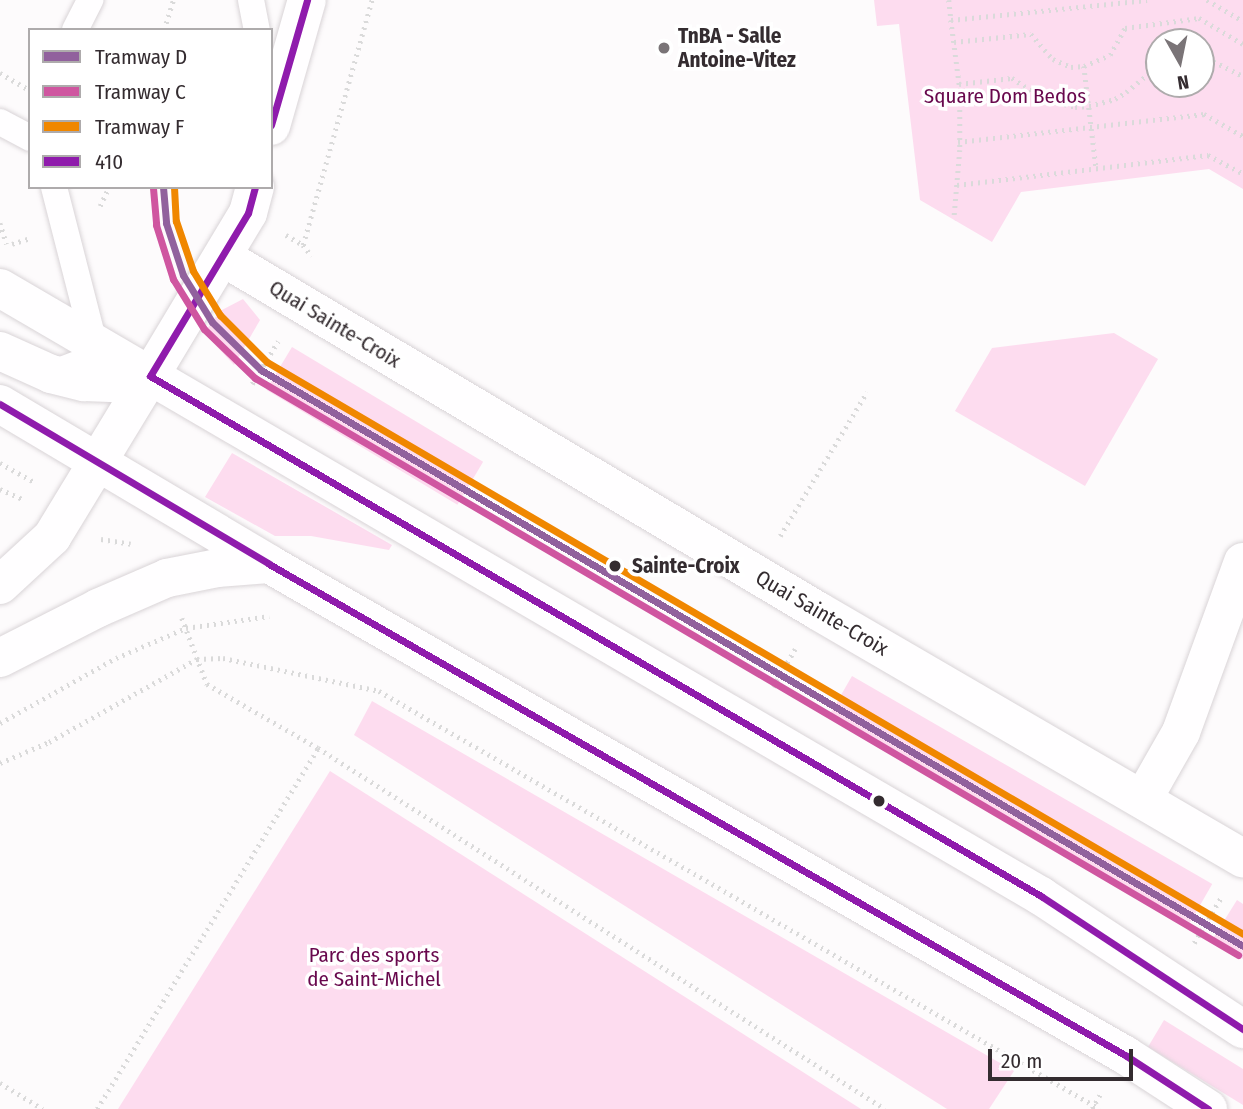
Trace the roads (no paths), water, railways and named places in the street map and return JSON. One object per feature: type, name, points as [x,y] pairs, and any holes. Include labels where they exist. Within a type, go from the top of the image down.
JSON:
[{"type":"main road","points":[[273,108],[307,0]]},
{"type":"main road","points":[[0,585],[51,537],[223,257],[248,213],[254,189]]},
{"type":"main road","name":"Quai Sainte-Croix","points":[[223,257],[818,611],[1243,858]]},
{"type":"main road","points":[[0,288],[1041,895],[1243,1029]]},
{"type":"main road","points":[[0,351],[51,374],[83,382],[117,383],[150,376]]},
{"type":"main road","points":[[0,404],[269,564],[1125,1055],[1208,1109]]},
{"type":"main road","points":[[0,658],[98,608],[167,578],[217,568],[269,564]]},
{"type":"main road","points":[[1143,799],[1181,732],[1239,587]]},
{"type":"lane","points":[[76,28],[90,0]]},
{"type":"lane","points":[[251,0],[257,28]]},
{"type":"lane","points":[[0,122],[28,137]]},
{"type":"lane","points":[[51,374],[82,362],[94,343],[55,189]]},
{"type":"tram line","name":"C","points":[[153,189],[156,225],[173,279],[204,329],[255,378],[1238,955]]},
{"type":"tram line","name":"D","points":[[163,189],[166,223],[183,275],[212,322],[261,370],[1243,946]]},
{"type":"tram line","name":"F","points":[[174,189],[176,221],[193,271],[220,315],[267,362],[1243,934]]},
{"type":"place","name":"TnBA - Salle Antoine-Vitez","points":[[664,48]]},
{"type":"place","name":"Sainte-Croix","points":[[615,566]]},
{"type":"park label","name":"Square Dom Bedos","points":[[1005,96]]},
{"type":"park label","name":"Parc des sports de Saint-Michel","points":[[374,967]]}]
